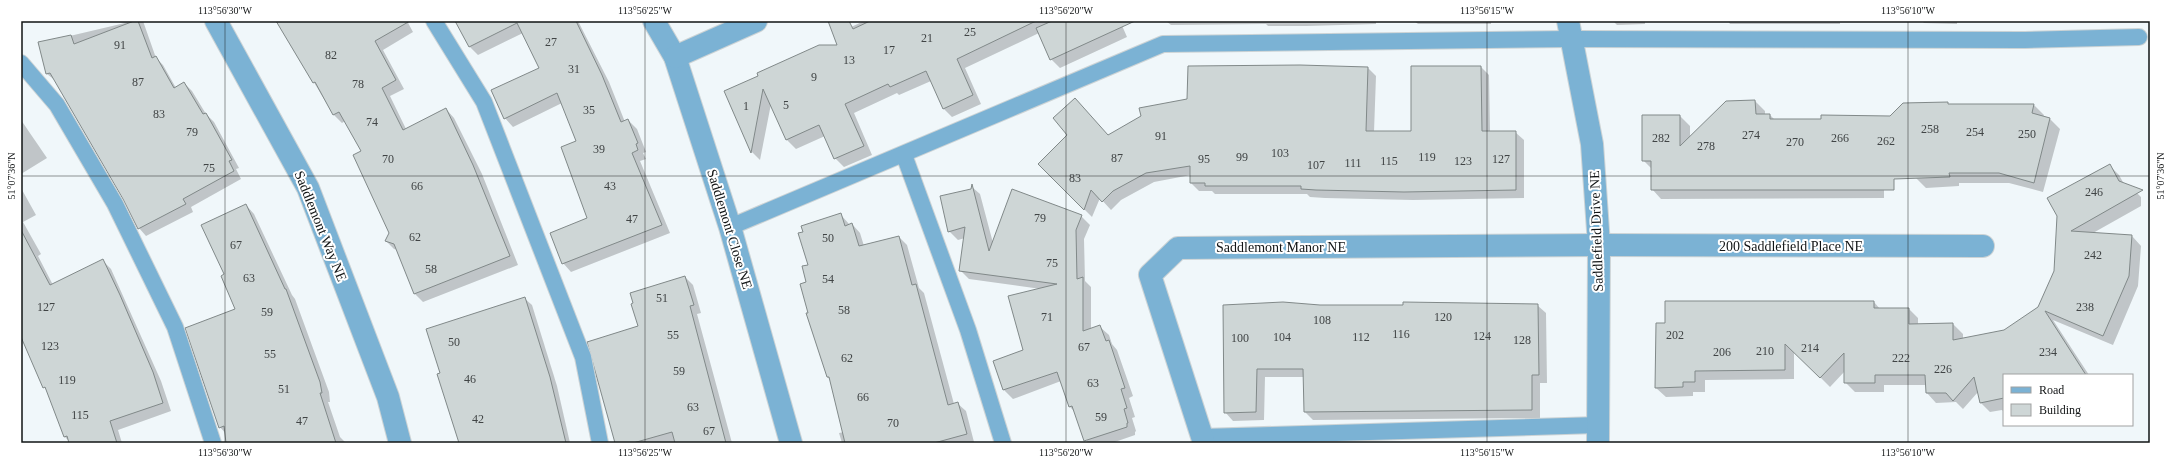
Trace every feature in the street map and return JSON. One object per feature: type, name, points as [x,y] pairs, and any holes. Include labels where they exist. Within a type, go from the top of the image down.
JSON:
[{"type":"street","name":"Saddlemont Way NE","points":[[216,21],[308,188],[388,397],[400,443]]},
{"type":"street","name":"Saddlemont Close NE","points":[[654,21],[675,57],[730,227],[791,443]]},
{"type":"street","points":[[675,57],[756,21]]},
{"type":"street","name":"Saddlefield Drive NE","points":[[1570,30],[1592,144],[1599,246],[1598,434]]},
{"type":"street","name":"200 Saddlefield Place NE","points":[[1599,246],[1984,246]]},
{"type":"street","name":"Saddlemont Manor NE","points":[[1203,440],[1150,275],[1178,248],[1599,246]]},
{"type":"lane","points":[[434,21],[484,102],[583,357],[600,443]]},
{"type":"lane","points":[[730,227],[904,155],[1163,44],[1570,30],[2025,40],[2139,38]]},
{"type":"lane","points":[[21,63],[57,105],[115,204],[175,327],[213,443]]},
{"type":"lane","points":[[904,155],[968,330],[1003,443]]},
{"type":"lane","points":[[1203,440],[1598,434]]},
{"type":"building","points":[[134,21],[138,21],[152,58],[156,56],[174,88],[184,82],[203,114],[206,113],[232,160],[229,161],[234,171],[183,199],[186,204],[138,229],[123,199],[50,73],[46,74],[38,42],[71,35],[74,44]]},
{"type":"building","points":[[276,21],[410,21],[375,41],[396,80],[382,88],[403,130],[446,108],[473,165],[510,256],[414,294],[394,244],[385,241],[389,233],[353,155],[361,151],[339,112],[333,115],[315,82],[313,83]]},
{"type":"building","points":[[455,21],[576,21],[602,75],[621,122],[628,119],[638,143],[636,144],[638,150],[632,153],[662,225],[562,264],[550,233],[587,218],[561,147],[576,141],[557,93],[504,119],[491,90],[539,68],[517,23],[469,47]]},
{"type":"building","points":[[828,21],[849,21],[853,29],[870,21],[1036,21],[957,59],[973,95],[943,109],[926,71],[890,87],[888,84],[845,104],[864,146],[834,159],[819,125],[786,140],[763,89],[751,153],[724,91],[758,76],[757,73],[819,45],[837,45]]},
{"type":"building","points":[[1052,21],[1135,21],[1050,60],[1036,28]]},
{"type":"building","points":[[1300,65],[1368,67],[1366,131],[1411,131],[1411,66],[1481,66],[1482,131],[1516,131],[1516,190],[1404,192],[1316,190],[1301,189],[1301,186],[1205,186],[1205,183],[1190,183],[1190,166],[1146,173],[1113,191],[1102,202],[1091,190],[1084,210],[1038,164],[1067,135],[1053,118],[1075,98],[1108,135],[1141,116],[1139,108],[1187,99],[1188,66]]},
{"type":"building","points":[[1755,100],[1756,114],[1770,114],[1770,119],[1821,119],[1821,115],[1890,116],[1903,103],[1948,102],[1948,104],[2034,104],[2032,113],[2050,118],[2034,183],[1999,173],[1949,173],[1950,177],[1894,179],[1894,190],[1651,190],[1651,161],[1642,161],[1642,115],[1680,115],[1680,146],[1726,101]]},
{"type":"building","points":[[2110,164],[2119,181],[2143,190],[2071,231],[2132,235],[2129,276],[2103,336],[2045,311],[2085,374],[2003,374],[2003,398],[1980,403],[1974,377],[1953,401],[1946,393],[1926,393],[1925,375],[1875,375],[1875,383],[1844,383],[1844,353],[1820,378],[1785,344],[1785,370],[1695,371],[1695,382],[1683,382],[1683,387],[1655,388],[1656,323],[1665,323],[1665,301],[1874,301],[1874,308],[1909,308],[1909,324],[1953,323],[1953,340],[2004,330],[2038,307],[2054,271],[2057,216],[2047,198]]},
{"type":"building","points":[[972,184],[989,251],[1012,189],[1082,215],[1076,230],[1077,279],[1083,277],[1083,331],[1100,325],[1106,341],[1109,340],[1125,388],[1121,389],[1127,408],[1124,409],[1128,423],[1127,427],[1084,441],[1072,406],[1069,407],[1057,372],[1003,390],[993,361],[1023,350],[1008,296],[1057,284],[959,271],[965,227],[948,232],[940,196],[971,189]]},
{"type":"building","points":[[246,204],[286,289],[320,382],[322,393],[320,393],[336,443],[226,443],[224,426],[219,428],[185,328],[235,309],[221,276],[224,274],[201,225]]},
{"type":"building","points":[[841,213],[845,226],[852,223],[859,246],[899,236],[912,285],[916,284],[948,405],[958,402],[967,434],[934,443],[845,443],[829,377],[827,377],[806,313],[808,313],[800,284],[806,282],[802,266],[808,265],[798,233],[803,232],[801,226]]},
{"type":"building","points":[[21,230],[50,285],[103,259],[120,295],[153,372],[163,403],[110,421],[117,443],[69,443],[67,436],[64,437],[45,387],[43,388],[21,337]]},
{"type":"building","points":[[685,276],[694,305],[690,306],[726,443],[675,443],[672,432],[633,443],[615,443],[587,342],[638,326],[631,304],[633,303],[630,293]]},
{"type":"building","points":[[525,297],[550,377],[566,443],[459,443],[437,374],[440,373],[426,329]]},
{"type":"building","points":[[1283,302],[1320,305],[1403,305],[1403,302],[1538,304],[1539,375],[1532,375],[1532,410],[1304,412],[1303,369],[1257,369],[1256,412],[1224,413],[1223,305]]}]
